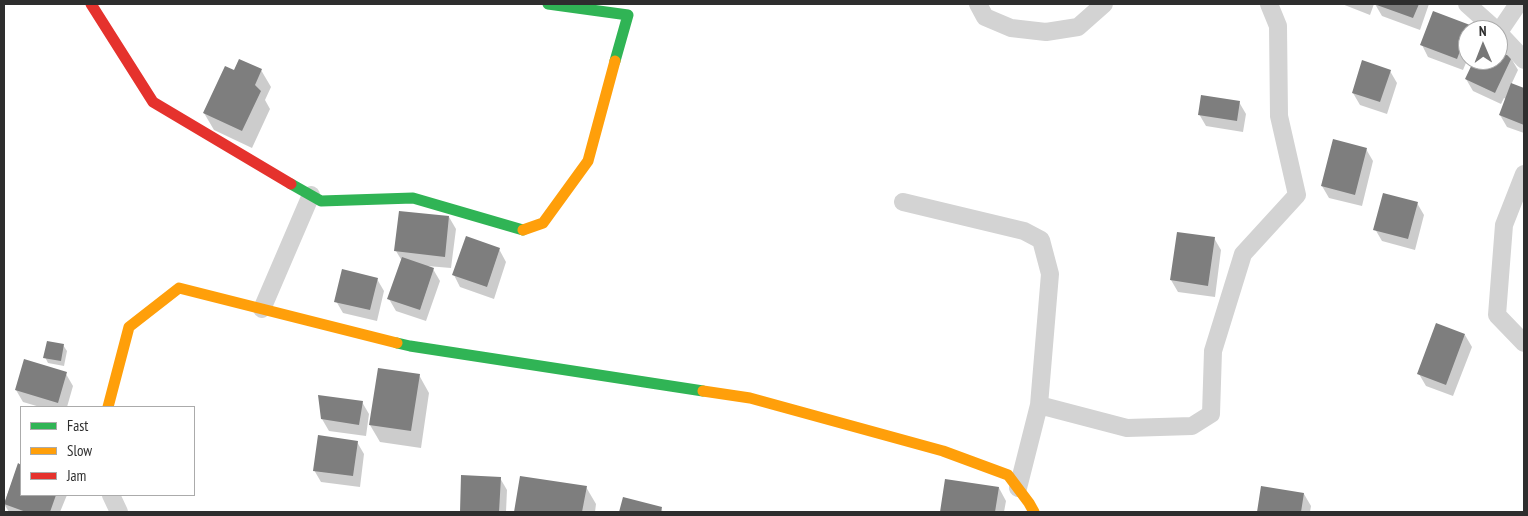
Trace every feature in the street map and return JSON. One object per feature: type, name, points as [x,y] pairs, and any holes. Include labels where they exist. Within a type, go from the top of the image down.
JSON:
[{"type":"street","points":[[91,4],[153,102],[321,201],[413,198],[522,231],[543,222],[588,161],[628,15],[548,4]]},
{"type":"street","points":[[978,4],[985,17],[1011,28],[1046,32],[1078,27],[1104,4]]},
{"type":"street","points":[[1039,405],[1127,428],[1192,426],[1210,414],[1214,351],[1243,254],[1297,195],[1279,116],[1278,26],[1269,4]]},
{"type":"street","points":[[1467,4],[1485,20]]},
{"type":"street","points":[[1506,20],[1518,4]]},
{"type":"street","points":[[1508,42],[1524,60]]},
{"type":"street","points":[[1524,174],[1504,225],[1497,315],[1524,344]]},
{"type":"street","points":[[262,309],[311,195]]},
{"type":"street","points":[[903,202],[1024,231],[1041,240],[1050,274],[1039,405],[1018,488]]},
{"type":"street","points":[[108,406],[129,327],[179,288],[410,346],[614,379],[750,398],[943,451],[1008,475],[1030,503],[1034,512]]},
{"type":"street","points":[[111,496],[119,512]]},
{"type":"building","points":[[1374,4],[1419,4],[1413,18]]},
{"type":"building","points":[[1433,11],[1458,20],[1457,59],[1420,45]]},
{"type":"building","points":[[1508,55],[1512,57],[1508,65]]},
{"type":"building","points":[[239,59],[262,69],[255,85],[261,91],[242,131],[203,113],[225,66],[234,70]]},
{"type":"building","points":[[1362,60],[1391,70],[1380,102],[1352,93]]},
{"type":"building","points":[[1469,70],[1506,70],[1495,93],[1465,79]]},
{"type":"building","points":[[1511,83],[1524,88],[1524,125],[1499,115]]},
{"type":"building","points":[[1201,95],[1240,101],[1237,121],[1198,115]]},
{"type":"building","points":[[1333,139],[1367,148],[1355,195],[1321,186]]},
{"type":"building","points":[[1383,193],[1418,202],[1408,239],[1373,230]]},
{"type":"building","points":[[399,211],[449,216],[445,257],[394,251]]},
{"type":"building","points":[[1177,232],[1215,237],[1208,286],[1170,280]]},
{"type":"building","points":[[466,236],[500,248],[487,287],[452,275]]},
{"type":"building","points":[[402,257],[434,268],[420,310],[387,299]]},
{"type":"building","points":[[342,269],[378,278],[370,310],[334,302]]},
{"type":"building","points":[[1436,323],[1465,334],[1446,385],[1417,374]]},
{"type":"building","points":[[47,341],[64,344],[61,361],[43,358]]},
{"type":"building","points":[[24,359],[67,372],[58,403],[15,390]]},
{"type":"building","points":[[378,368],[420,374],[411,431],[369,425]]},
{"type":"building","points":[[318,395],[363,401],[359,425],[321,419]]},
{"type":"building","points":[[318,435],[358,441],[353,476],[313,471]]},
{"type":"building","points":[[18,463],[20,464],[20,496],[56,496],[50,512],[26,512],[4,504]]},
{"type":"building","points":[[461,475],[501,477],[499,512],[460,512]]},
{"type":"building","points":[[520,476],[587,486],[582,512],[514,512]]},
{"type":"building","points":[[945,479],[999,487],[995,512],[940,512]]},
{"type":"building","points":[[1261,486],[1304,493],[1301,512],[1257,512]]},
{"type":"building","points":[[623,497],[662,507],[661,512],[619,512]]},
{"type":"traffic: fast","points":[[548,4],[628,15],[615,61]]},
{"type":"traffic: fast","points":[[291,184],[321,201],[413,198],[523,230]]},
{"type":"traffic: fast","points":[[397,343],[703,391]]},
{"type":"traffic: slow","points":[[523,230],[543,223],[588,161],[615,61]]},
{"type":"traffic: slow","points":[[108,406],[129,327],[179,288],[397,343]]},
{"type":"traffic: slow","points":[[703,391],[750,398],[943,451],[1008,475],[1034,512]]},
{"type":"traffic: jam","points":[[91,4],[153,102],[291,184]]}]
